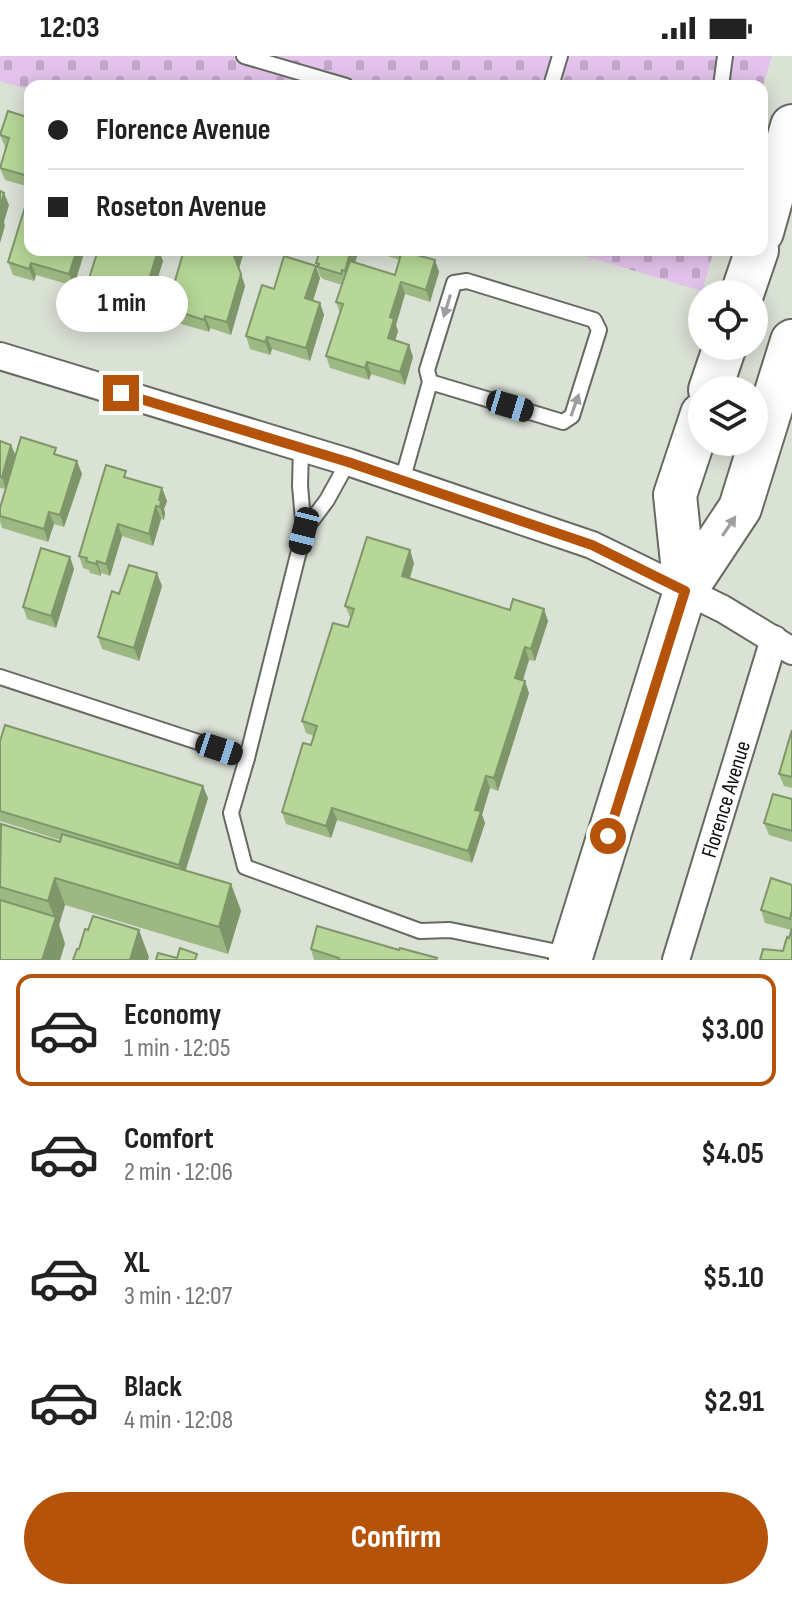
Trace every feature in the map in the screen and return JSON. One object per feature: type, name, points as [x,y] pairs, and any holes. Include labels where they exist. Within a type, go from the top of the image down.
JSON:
[{"type":"main road","points":[[768,211],[792,126]]},
{"type":"main road","points":[[747,280],[755,256]]},
{"type":"main road","points":[[571,958],[685,591],[740,508],[792,341]]},
{"type":"main road","points":[[685,591],[675,495],[688,456]]},
{"type":"street","points":[[0,356],[348,462],[592,545],[723,609],[783,645]]},
{"type":"street","name":"Florence Avenue","points":[[676,960],[783,645]]},
{"type":"lane","points":[[244,56],[326,80]]},
{"type":"lane","points":[[553,80],[560,56]]},
{"type":"lane","points":[[722,80],[725,56]]},
{"type":"lane","points":[[402,481],[430,382],[427,370],[454,283],[467,281],[594,320],[599,330],[572,416],[563,422],[430,382]]},
{"type":"lane","points":[[301,448],[304,531],[231,813],[245,867],[420,931],[450,930],[571,958]]},
{"type":"lane","points":[[304,531],[327,500],[348,462]]},
{"type":"lane","points":[[0,677],[247,758]]},
{"type":"green space","points":[[0,56],[772,56],[765,80],[24,80],[24,88],[0,81]]},
{"type":"green space","points":[[585,256],[712,256],[705,280],[688,280],[688,287]]},
{"type":"building","points":[[8,111],[24,116],[24,175],[0,168],[9,138],[0,135]]},
{"type":"building","points":[[24,210],[24,256],[75,256],[69,274],[31,263],[29,269],[8,262]]},
{"type":"building","points":[[96,256],[156,256],[143,300],[130,296],[128,300],[86,288]]},
{"type":"building","points":[[182,256],[234,256],[241,274],[227,322],[205,316],[204,320],[167,308]]},
{"type":"building","points":[[284,256],[316,266],[305,298],[320,303],[306,348],[267,337],[265,342],[246,336],[262,285],[274,289]]},
{"type":"building","points":[[318,256],[349,256],[341,274],[318,267]]},
{"type":"building","points":[[401,256],[435,260],[426,290],[401,282],[390,317],[394,319],[388,338],[409,345],[400,372],[367,362],[365,368],[326,356],[343,304],[336,302],[350,261],[395,275]]},
{"type":"building","points":[[21,437],[56,448],[54,454],[77,461],[60,515],[49,512],[44,529],[0,516]]},
{"type":"building","points":[[0,441],[11,445],[2,477],[0,477]]},
{"type":"building","points":[[106,465],[126,471],[124,477],[162,488],[161,501],[160,507],[156,506],[149,534],[118,524],[106,564],[97,561],[96,564],[79,556]]},
{"type":"building","points":[[367,537],[410,550],[402,576],[510,610],[513,599],[544,609],[531,649],[525,647],[515,678],[525,681],[494,778],[486,776],[475,810],[481,811],[468,851],[332,808],[326,826],[282,812],[303,743],[311,745],[317,726],[302,721],[333,623],[348,627],[354,609],[345,606]]},
{"type":"building","points":[[41,548],[70,557],[51,616],[23,607]]},
{"type":"building","points":[[129,565],[157,573],[134,648],[98,637],[112,591],[119,594]]},
{"type":"building","points":[[5,725],[203,786],[179,865],[0,811],[0,741]]},
{"type":"building","points":[[792,730],[792,777],[779,774]]},
{"type":"building","points":[[773,794],[792,799],[792,831],[764,823]]},
{"type":"building","points":[[1,824],[60,842],[62,834],[231,884],[219,927],[55,878],[48,901],[0,887]]},
{"type":"building","points":[[771,878],[792,885],[790,919],[761,910]]},
{"type":"building","points":[[0,900],[56,917],[42,960],[0,960]]},
{"type":"building","points":[[93,916],[139,930],[130,960],[73,960]]},
{"type":"building","points":[[317,926],[437,958],[338,960],[311,949]]},
{"type":"building","points":[[792,928],[792,960],[760,960],[763,949],[783,951]]},
{"type":"building","points":[[180,948],[197,954],[195,960],[156,960],[158,953],[177,958]]},
{"type":"route","points":[[121,393],[348,462],[592,545],[685,591],[608,836]]}]
